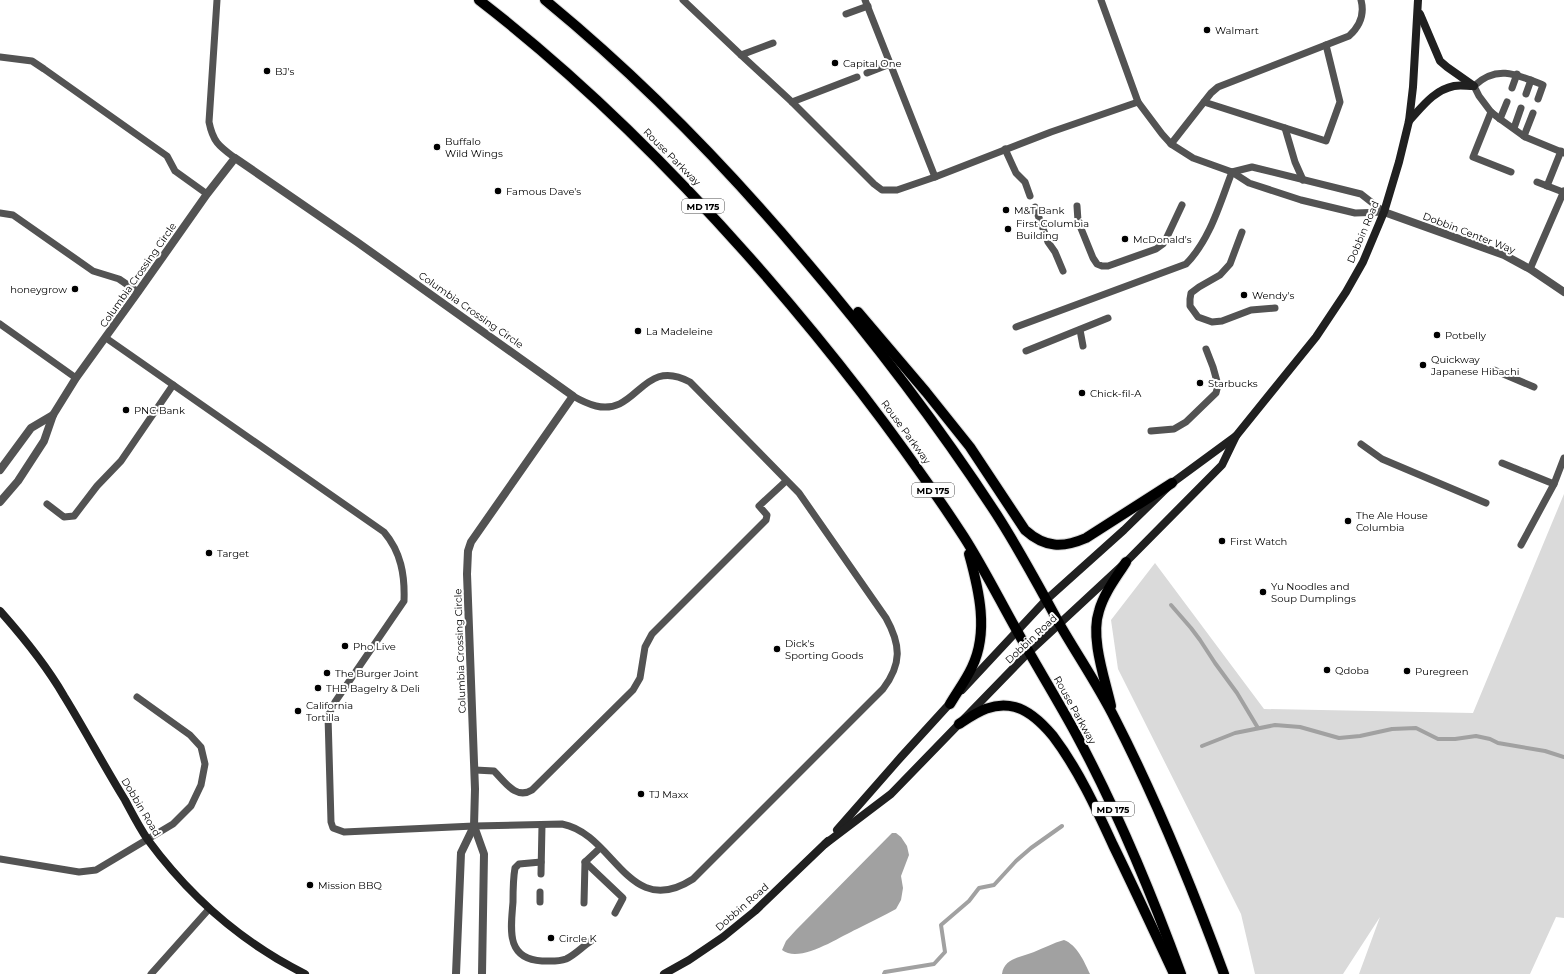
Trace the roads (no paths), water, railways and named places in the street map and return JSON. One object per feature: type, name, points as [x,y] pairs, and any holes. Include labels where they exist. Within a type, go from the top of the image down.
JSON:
[{"type":"main road","name":"Rouse Parkway","points":[[479,0],[543,52],[667,168],[731,236],[790,304],[876,411],[925,479],[966,541],[1077,735],[1117,817],[1163,924],[1181,974]]},
{"type":"main road","points":[[545,0],[626,71],[694,137],[824,274],[926,392],[970,448],[1025,530],[1033,538],[1055,546],[1075,543],[1086,538],[1172,483]]},
{"type":"main road","points":[[760,207],[875,344],[958,456],[999,519],[1114,717],[1198,902],[1224,974]]},
{"type":"main road","points":[[950,704],[972,666],[981,638],[980,601],[966,541]]},
{"type":"main road","points":[[1114,717],[1101,663],[1096,625],[1098,612],[1103,599],[1126,562]]},
{"type":"main road","points":[[959,724],[978,711],[991,706],[1009,706],[1026,712],[1039,722],[1052,736],[1065,754],[1086,790],[1153,927],[1174,974]]},
{"type":"street","name":"Dobbin Road","points":[[825,844],[891,794],[1029,652],[1126,562],[1222,465],[1236,436],[1270,392],[1307,349],[1332,314],[1363,262],[1384,212],[1399,162],[1409,121],[1414,87],[1419,12],[1418,0]]},
{"type":"street","points":[[1419,12],[1440,61],[1474,86]]},
{"type":"street","points":[[1409,121],[1433,96],[1443,89],[1454,86],[1474,86]]},
{"type":"street","name":"Columbia Crossing Circle","points":[[0,502],[18,481],[44,441],[53,415],[76,378],[106,338],[207,194],[235,158],[357,242],[573,396],[471,542],[468,551],[467,574],[475,770],[474,826],[484,854],[482,974]]},
{"type":"street","name":"Dobbin Center Way","points":[[1384,212],[1504,255],[1530,269],[1564,292]]},
{"type":"street","name":"Columbia Crossing Circle","points":[[0,470],[31,428],[53,415]]},
{"type":"street","name":"Dobbin Road","points":[[664,974],[689,960],[723,937],[750,915],[825,844],[901,757],[1046,600],[1124,530],[1172,483],[1236,436]]},
{"type":"street","name":"Dobbin Road","points":[[0,612],[31,647],[64,695],[147,839],[178,876],[209,909],[252,944],[279,961],[305,974]]},
{"type":"street","name":"Columbia Crossing Circle","points":[[456,974],[462,853],[474,826]]},
{"type":"lane","points":[[216,0],[209,122],[213,137],[218,145],[235,158]]},
{"type":"lane","points":[[683,0],[792,102],[874,184],[882,190],[897,190],[935,178],[1005,149],[1138,102]]},
{"type":"lane","points":[[1101,0],[1138,102],[1171,144],[1193,158],[1232,172],[1249,183],[1301,200],[1355,213],[1384,212]]},
{"type":"lane","points":[[1171,144],[1211,93],[1218,87],[1349,36],[1356,30],[1362,16],[1361,0]]},
{"type":"lane","points":[[846,14],[866,3],[935,178]]},
{"type":"lane","points":[[741,55],[773,43]]},
{"type":"lane","points":[[1204,102],[1326,141],[1340,102],[1326,45]]},
{"type":"lane","points":[[0,56],[32,61],[167,156],[175,172],[207,194]]},
{"type":"lane","points":[[867,73],[890,64]]},
{"type":"lane","points":[[1538,99],[1543,85],[1517,74],[1502,72],[1482,78],[1474,86],[1478,96],[1500,119],[1524,136],[1562,152],[1547,186]]},
{"type":"lane","points":[[1512,88],[1517,74]]},
{"type":"lane","points":[[792,102],[857,77]]},
{"type":"lane","points":[[1526,94],[1531,80]]},
{"type":"lane","points":[[1500,119],[1507,102]]},
{"type":"lane","points":[[1514,128],[1521,108]]},
{"type":"lane","points":[[1492,112],[1473,157],[1511,172]]},
{"type":"lane","points":[[1524,136],[1533,113]]},
{"type":"lane","points":[[1285,128],[1295,162],[1303,180]]},
{"type":"lane","points":[[1005,149],[1016,173],[1025,182],[1030,196]]},
{"type":"lane","points":[[1232,172],[1252,167],[1360,194],[1384,212]]},
{"type":"lane","points":[[1016,327],[1186,264],[1199,249],[1232,172]]},
{"type":"lane","points":[[1530,269],[1564,192],[1537,182]]},
{"type":"lane","points":[[1077,206],[1078,221],[1093,258],[1097,264],[1108,266],[1156,249],[1163,244],[1182,205]]},
{"type":"lane","points":[[1035,207],[1048,242],[1055,252],[1063,271]]},
{"type":"lane","points":[[0,213],[13,215],[93,271],[118,279],[138,292]]},
{"type":"lane","points":[[1242,232],[1230,264],[1220,275],[1199,287],[1192,293],[1190,306],[1198,317],[1212,322],[1222,321],[1251,310],[1275,308]]},
{"type":"lane","points":[[1026,351],[1108,318]]},
{"type":"lane","points":[[0,324],[76,378]]},
{"type":"lane","points":[[1080,330],[1083,346]]},
{"type":"lane","points":[[106,338],[384,532],[392,542],[399,555],[404,586],[404,601],[335,702],[328,716],[330,822],[333,828],[344,832],[474,826],[562,824],[573,826],[592,838],[628,876],[643,887],[663,890],[672,889],[682,886],[693,879],[883,689],[895,668],[898,655],[893,631],[886,618],[799,493],[690,382],[672,375],[663,375],[646,383],[629,399],[614,406],[596,406],[573,396]]},
{"type":"lane","points":[[1151,431],[1174,429],[1186,422],[1216,393],[1218,385],[1206,350]]},
{"type":"lane","points":[[1494,370],[1534,387]]},
{"type":"lane","points":[[47,504],[64,516],[69,518],[74,516],[97,486],[121,461],[173,385]]},
{"type":"lane","points":[[1361,444],[1382,459],[1486,503]]},
{"type":"lane","points":[[1521,545],[1554,484],[1564,458]]},
{"type":"lane","points":[[1502,463],[1554,484]]},
{"type":"lane","points":[[475,770],[494,771],[512,790],[518,793],[528,793],[532,790],[633,690],[640,678],[645,647],[652,634],[766,520],[767,515],[759,506],[786,481]]},
{"type":"lane","points":[[0,859],[79,872],[96,870],[173,824],[191,806],[201,785],[205,764],[201,747],[190,735],[137,697]]},
{"type":"lane","points":[[541,874],[542,825]]},
{"type":"lane","points":[[584,903],[584,862],[600,848]]},
{"type":"lane","points":[[542,862],[519,864],[515,868],[511,935],[514,946],[520,953],[528,958],[554,961],[567,958],[591,941]]},
{"type":"lane","points":[[584,862],[624,898],[615,913]]},
{"type":"lane","points":[[540,892],[540,902]]},
{"type":"lane","points":[[151,974],[209,909]]},
{"type":"waterway","points":[[1171,605],[1200,640],[1237,693],[1258,728]]},
{"type":"waterway","points":[[1202,746],[1235,733],[1275,725],[1300,727],[1339,738],[1360,736],[1392,729],[1416,728],[1438,739],[1455,739],[1476,736],[1490,739],[1498,743],[1545,751],[1564,757]]},
{"type":"waterway","points":[[884,974],[885,972],[934,964],[945,952],[941,925],[969,901],[979,888],[994,885],[1016,861],[1031,848],[1062,826]]},
{"type":"place","name":"Walmart","points":[[1207,30]]},
{"type":"place","name":"Capital One","points":[[835,63]]},
{"type":"place","name":"BJ's","points":[[267,71]]},
{"type":"place","name":"Buffalo Wild Wings","points":[[437,147]]},
{"type":"place","name":"Famous Dave's","points":[[498,191]]},
{"type":"place","name":"M&T Bank","points":[[1006,210]]},
{"type":"place","name":"First Columbia Building","points":[[1008,229]]},
{"type":"place","name":"McDonald's","points":[[1125,239]]},
{"type":"place","name":"honeygrow","points":[[75,289]]},
{"type":"place","name":"Wendy's","points":[[1244,295]]},
{"type":"place","name":"La Madeleine","points":[[638,331]]},
{"type":"place","name":"Potbelly","points":[[1437,335]]},
{"type":"place","name":"Quickway Japanese Hibachi","points":[[1423,365]]},
{"type":"place","name":"Starbucks","points":[[1200,383]]},
{"type":"place","name":"Chick-fil-A","points":[[1082,393]]},
{"type":"place","name":"PNC Bank","points":[[126,410]]},
{"type":"place","name":"The Ale House Columbia","points":[[1348,521]]},
{"type":"place","name":"First Watch","points":[[1222,541]]},
{"type":"place","name":"Target","points":[[209,553]]},
{"type":"place","name":"Yu Noodles and Soup Dumplings","points":[[1263,592]]},
{"type":"place","name":"Pho Live","points":[[345,646]]},
{"type":"place","name":"Dick's Sporting Goods","points":[[777,649]]},
{"type":"place","name":"Qdoba","points":[[1327,670]]},
{"type":"place","name":"Puregreen","points":[[1407,671]]},
{"type":"place","name":"The Burger Joint","points":[[327,673]]},
{"type":"place","name":"THB Bagelry & Deli","points":[[318,688]]},
{"type":"place","name":"California Tortilla","points":[[298,711]]},
{"type":"place","name":"TJ Maxx","points":[[641,794]]},
{"type":"place","name":"Mission BBQ","points":[[310,885]]},
{"type":"place","name":"Circle K","points":[[551,938]]}]
